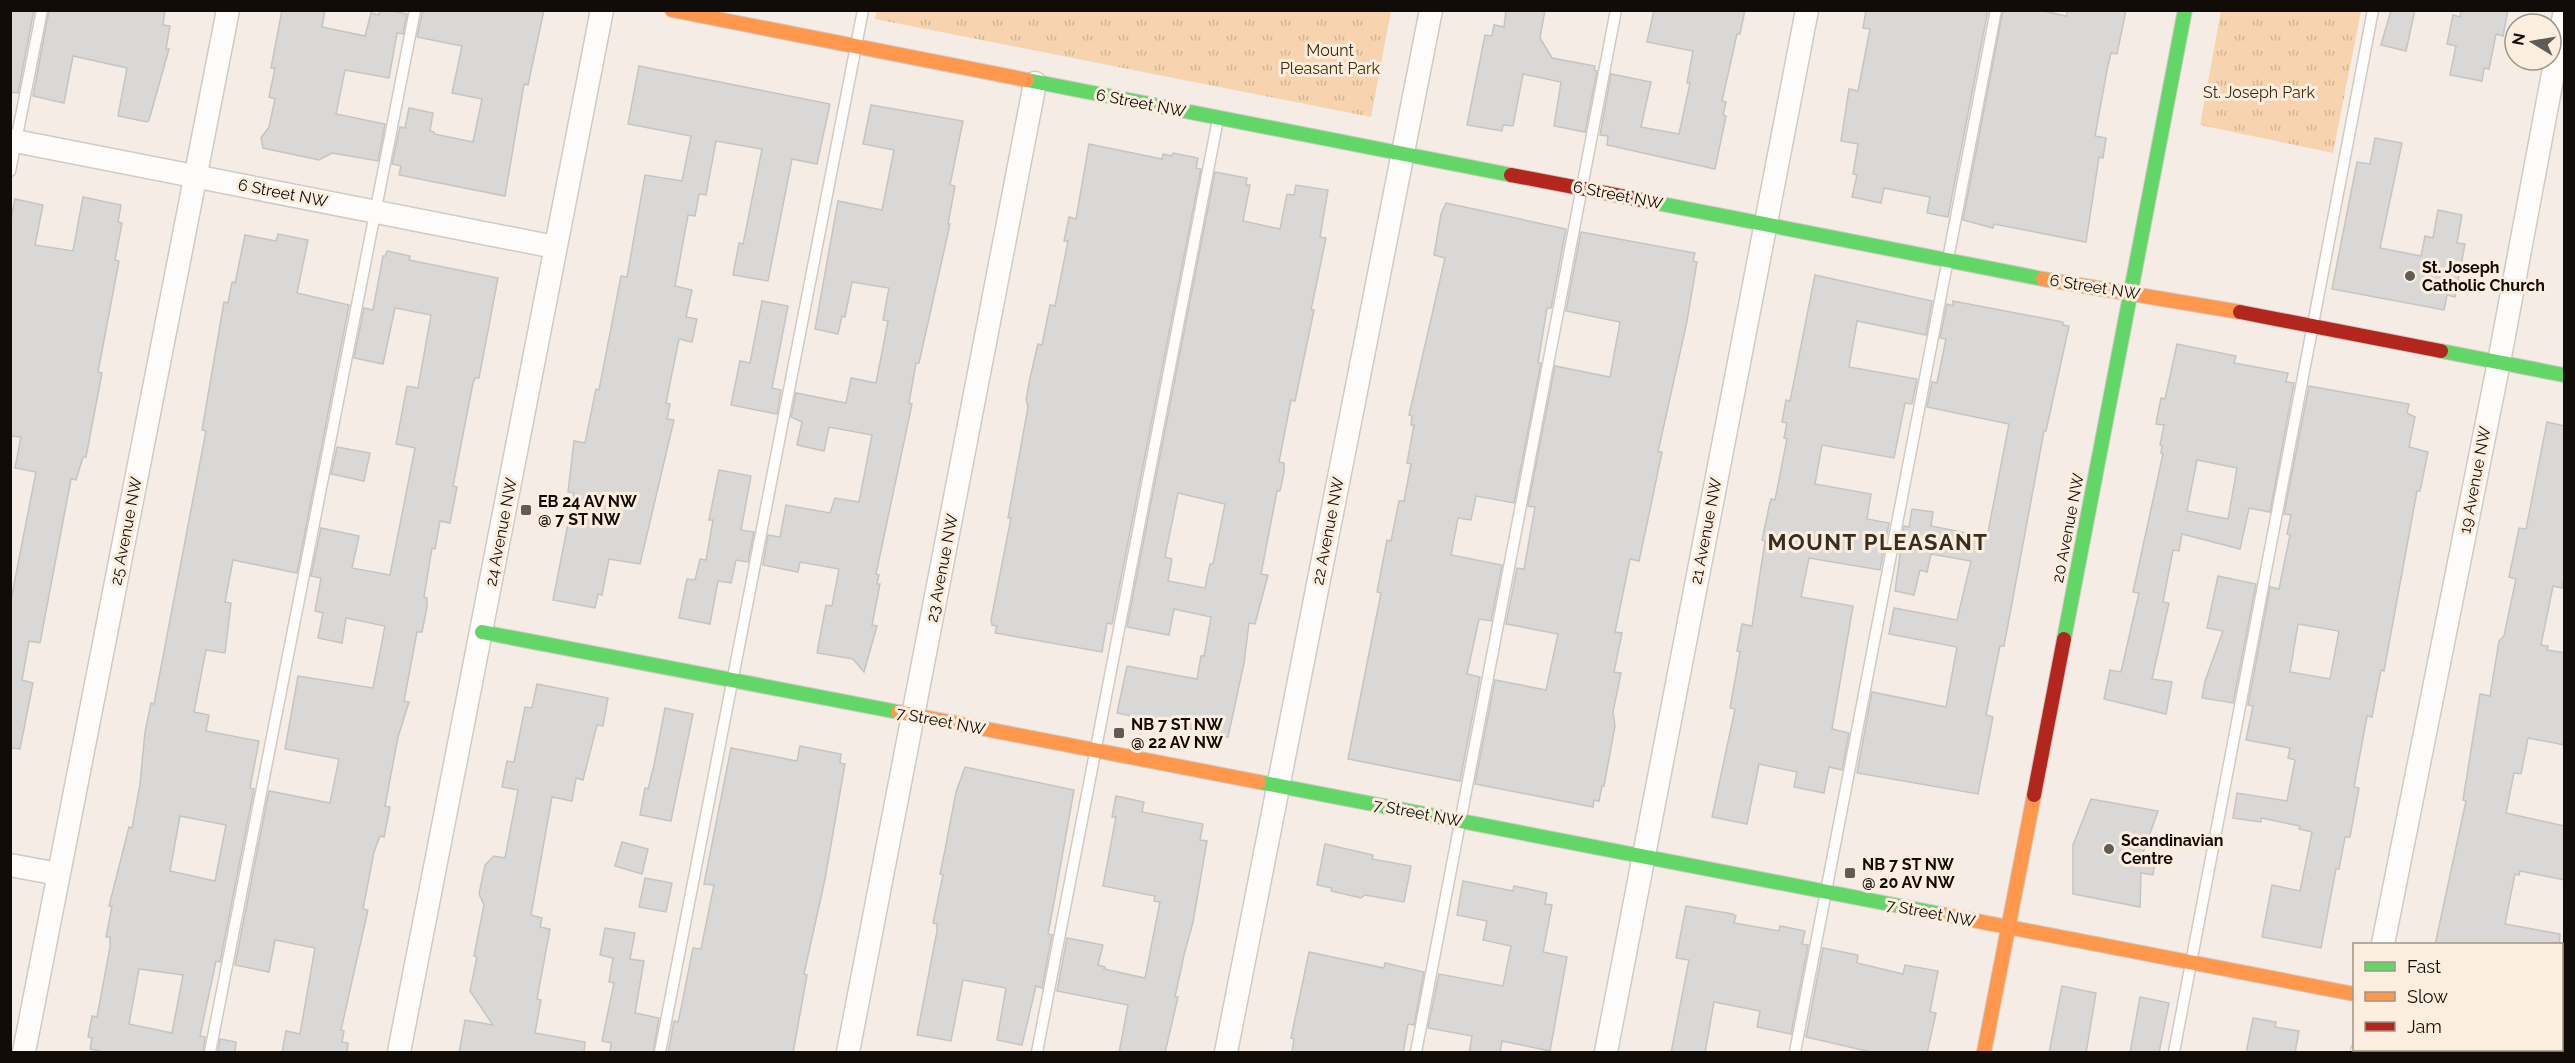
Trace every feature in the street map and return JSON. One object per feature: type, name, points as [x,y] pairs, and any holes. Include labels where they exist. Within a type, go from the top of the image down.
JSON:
[{"type":"street","name":"25 Avenue NW","points":[[24,1053],[228,10]]},
{"type":"street","name":"24 Avenue NW","points":[[399,1053],[602,10]]},
{"type":"street","name":"6 Street NW","points":[[672,10],[2073,285],[2131,293],[2565,375]]},
{"type":"street","name":"22 Avenue NW","points":[[1226,1053],[1431,10]]},
{"type":"street","name":"21 Avenue NW","points":[[1606,1053],[1807,10]]},
{"type":"street","name":"20 Avenue NW","points":[[1984,1053],[2185,10]]},
{"type":"street","name":"19 Avenue NW","points":[[2383,943],[2499,362],[2565,15]]},
{"type":"street","name":"23 Avenue NW","points":[[848,1053],[1035,83]]},
{"type":"street","name":"6 Street NW","points":[[14,140],[555,247]]},
{"type":"street","name":"7 Street NW","points":[[482,632],[2353,994]]},
{"type":"street","points":[[10,865],[58,874]]},
{"type":"lane","points":[[10,171],[14,140],[42,10]]},
{"type":"lane","points":[[210,1053],[415,10]]},
{"type":"lane","points":[[660,1053],[863,10]]},
{"type":"lane","points":[[1416,1053],[1616,10]]},
{"type":"lane","points":[[1795,1053],[1996,10]]},
{"type":"lane","points":[[2174,1053],[2373,10]]},
{"type":"lane","points":[[1038,1053],[1219,118]]},
{"type":"green space","name":"Mount Pleasant Park","points":[[877,10],[1391,11],[1371,117],[875,19]]},
{"type":"green space","name":"St. Joseph Park","points":[[2221,11],[2361,11],[2333,153],[2200,125]]},
{"type":"building","points":[[10,10],[34,10],[18,93],[10,92]]},
{"type":"building","points":[[49,10],[165,10],[163,25],[170,26],[166,49],[169,49],[147,122],[118,116],[127,68],[73,56],[64,103],[33,96]]},
{"type":"building","points":[[282,10],[325,10],[322,27],[365,36],[371,13],[379,15],[380,10],[388,10],[407,14],[403,34],[397,33],[389,78],[345,70],[336,114],[385,124],[378,161],[332,153],[319,160],[263,148],[261,138],[269,127],[275,99],[269,97],[275,68],[271,68]]},
{"type":"building","points":[[423,10],[544,10],[528,85],[524,84],[505,196],[399,175],[401,166],[392,164],[400,127],[405,128],[409,108],[433,113],[430,131],[434,134],[473,142],[482,99],[452,93],[462,46],[417,37]]},
{"type":"building","points":[[1506,10],[1545,10],[1540,38],[1552,58],[1595,66],[1594,70],[1597,71],[1585,132],[1554,126],[1561,82],[1523,74],[1513,126],[1503,125],[1502,131],[1467,125],[1485,35],[1492,36],[1494,25],[1504,27]]},
{"type":"building","points":[[1654,10],[1745,10],[1740,34],[1737,34],[1722,101],[1726,102],[1723,115],[1726,116],[1715,169],[1607,145],[1608,136],[1600,135],[1611,74],[1651,82],[1641,127],[1679,134],[1690,83],[1687,83],[1693,51],[1647,42]]},
{"type":"building","points":[[1866,10],[1988,10],[1948,217],[1927,213],[1930,197],[1884,188],[1881,203],[1852,197],[1857,175],[1853,174],[1858,144],[1841,141],[1849,89],[1858,91],[1870,29],[1863,28]]},
{"type":"building","points":[[2003,10],[2039,10],[2066,16],[2068,10],[2126,10],[2117,54],[2111,53],[2095,136],[2106,138],[2103,158],[2099,157],[2086,242],[1994,224],[1993,228],[1963,220]]},
{"type":"building","points":[[2391,10],[2415,10],[2406,51],[2381,45]]},
{"type":"building","points":[[2461,10],[2508,10],[2503,12],[2503,36],[2496,34],[2489,69],[2484,68],[2482,81],[2450,75],[2456,46],[2447,44],[2453,15],[2460,17]]},
{"type":"building","points":[[639,66],[830,104],[817,164],[792,159],[768,281],[733,275],[739,243],[743,244],[762,149],[716,141],[706,195],[699,194],[695,216],[688,215],[675,286],[692,290],[686,317],[697,319],[692,342],[679,339],[666,403],[670,404],[667,419],[674,420],[640,564],[609,559],[602,595],[598,594],[595,608],[553,600],[574,493],[568,492],[574,441],[585,443],[596,389],[599,390],[621,276],[627,277],[645,175],[682,181],[691,136],[628,124]]},
{"type":"building","points":[[871,105],[963,121],[950,185],[955,186],[948,224],[950,224],[919,363],[916,363],[909,403],[912,404],[876,574],[879,575],[877,584],[880,584],[872,625],[877,626],[864,672],[853,659],[817,653],[826,605],[832,606],[839,569],[800,562],[798,572],[763,565],[768,535],[780,537],[786,505],[830,513],[835,498],[859,502],[872,435],[829,427],[824,451],[797,445],[802,422],[791,417],[796,393],[846,403],[851,378],[876,383],[888,321],[883,320],[889,288],[852,282],[845,317],[842,316],[838,334],[815,329],[838,201],[882,210],[894,150],[863,144]]},
{"type":"building","points":[[2375,138],[2402,143],[2380,248],[2421,256],[2425,236],[2433,238],[2438,210],[2462,215],[2457,243],[2465,244],[2455,297],[2447,295],[2444,310],[2332,289],[2357,162],[2370,164]]},
{"type":"building","points":[[1089,144],[1162,159],[1163,154],[1172,156],[1173,153],[1198,158],[1196,168],[1201,169],[1112,624],[1107,623],[1102,652],[995,633],[997,626],[992,625],[991,620],[1011,518],[1008,518],[1028,407],[1026,400],[1030,378],[1038,344],[1042,345],[1050,305],[1055,306],[1068,241],[1064,241],[1069,217],[1076,219]]},
{"type":"building","points":[[1215,172],[1247,178],[1246,185],[1250,185],[1243,221],[1280,229],[1287,194],[1294,195],[1296,185],[1328,190],[1320,237],[1326,238],[1311,310],[1314,310],[1295,401],[1291,400],[1279,462],[1284,463],[1284,472],[1280,491],[1277,491],[1261,574],[1268,575],[1255,624],[1249,623],[1244,663],[1228,737],[1117,713],[1127,666],[1197,679],[1211,617],[1174,609],[1169,635],[1127,627]],"holes":[[[1178,493],[1225,504],[1213,564],[1210,564],[1205,588],[1168,581],[1172,559],[1165,557]]]},
{"type":"building","points":[[83,197],[121,205],[118,222],[122,223],[115,260],[119,261],[98,372],[102,373],[86,457],[83,457],[76,480],[71,479],[40,643],[29,641],[22,680],[33,683],[20,749],[10,748],[10,605],[36,472],[15,468],[21,437],[10,436],[10,224],[15,199],[43,205],[35,245],[73,251]]},
{"type":"building","points":[[1446,203],[1566,229],[1551,308],[1547,308],[1538,363],[1541,363],[1514,503],[1476,496],[1471,520],[1458,518],[1451,555],[1502,565],[1491,621],[1479,619],[1467,674],[1480,677],[1460,781],[1348,759],[1381,593],[1377,592],[1387,540],[1391,541],[1399,501],[1404,501],[1411,464],[1407,463],[1414,425],[1411,425],[1412,416],[1409,415],[1445,258],[1434,255],[1441,214]]},
{"type":"building","points":[[1581,232],[1695,253],[1693,261],[1697,262],[1687,321],[1658,452],[1662,452],[1639,561],[1630,559],[1615,632],[1622,633],[1614,672],[1621,673],[1613,712],[1615,726],[1604,786],[1602,786],[1599,801],[1594,800],[1593,807],[1475,784],[1495,680],[1546,690],[1558,634],[1506,624],[1517,568],[1524,569],[1535,507],[1528,506],[1555,366],[1610,377],[1620,322],[1566,311]]},
{"type":"building","points":[[278,234],[308,240],[297,293],[349,305],[297,573],[233,560],[225,602],[231,603],[225,653],[206,650],[194,712],[209,715],[206,731],[259,741],[250,788],[254,789],[220,962],[216,961],[200,1036],[205,1037],[203,1053],[106,1053],[90,1049],[92,1038],[88,1037],[92,1016],[97,1017],[110,947],[110,937],[106,937],[112,906],[109,906],[129,827],[132,828],[140,784],[145,732],[151,703],[154,704],[206,431],[202,430],[224,302],[228,303],[232,282],[235,283],[245,235],[276,241]],"holes":[[[180,816],[226,825],[215,881],[170,871]],[[139,969],[183,975],[172,1033],[129,1024]]]},
{"type":"building","points":[[387,251],[410,256],[409,260],[498,278],[479,378],[475,378],[473,383],[453,486],[457,487],[450,523],[440,521],[435,549],[432,548],[424,597],[427,598],[427,607],[422,632],[417,632],[404,701],[409,702],[398,737],[385,806],[390,807],[384,837],[380,836],[374,852],[363,909],[368,910],[341,1030],[344,1031],[342,1042],[348,1043],[347,1053],[282,1053],[286,1031],[300,1034],[315,948],[275,940],[269,972],[235,965],[269,791],[330,803],[339,759],[285,749],[298,676],[373,688],[385,626],[346,618],[342,643],[318,638],[323,613],[315,611],[321,578],[311,576],[321,528],[359,536],[352,568],[390,575],[415,448],[396,444],[407,386],[418,388],[431,315],[395,308],[383,364],[354,358],[364,308],[373,310],[383,256]]},
{"type":"building","points":[[1815,275],[1932,301],[1926,335],[1857,321],[1849,367],[1917,379],[1912,404],[1905,403],[1894,458],[1822,445],[1815,484],[1871,494],[1867,519],[1889,523],[1880,570],[1809,558],[1801,597],[1853,606],[1832,729],[1849,733],[1842,770],[1829,767],[1824,793],[1794,787],[1797,772],[1759,764],[1747,824],[1712,817],[1735,709],[1730,708],[1740,652],[1737,651],[1742,624],[1752,626],[1765,541],[1762,540],[1771,499],[1775,500],[1787,439],[1784,438],[1787,423],[1782,422],[1786,400],[1790,401]]},
{"type":"building","points":[[762,301],[788,306],[772,388],[781,390],[777,414],[731,405],[740,361],[750,363]]},
{"type":"building","points":[[1953,301],[2063,322],[2063,325],[2069,326],[2046,431],[2044,431],[2004,646],[2000,646],[1986,715],[1993,717],[1978,794],[1857,773],[1872,692],[1946,707],[1957,647],[1889,634],[1894,608],[1957,620],[1971,561],[1931,554],[1927,572],[1920,570],[1914,595],[1895,591],[1904,526],[1909,527],[1912,509],[1933,512],[1931,526],[1987,537],[2009,424],[1927,407],[1932,382],[1937,383],[1946,339],[1940,338],[1947,304],[1953,306]]},
{"type":"building","points":[[2177,344],[2236,356],[2234,363],[2288,373],[2286,382],[2294,383],[2270,512],[2249,508],[2240,549],[2182,534],[2179,551],[2173,550],[2163,602],[2169,603],[2152,679],[2172,682],[2166,714],[2104,699],[2110,670],[2121,672],[2139,593],[2133,592],[2163,454],[2160,445],[2164,425],[2156,424],[2161,398],[2165,399]],"holes":[[[2197,460],[2237,468],[2228,519],[2187,511]]]},
{"type":"building","points":[[2309,386],[2409,404],[2407,413],[2415,417],[2409,447],[2428,452],[2420,491],[2417,491],[2384,671],[2381,670],[2372,717],[2367,716],[2354,787],[2359,788],[2350,837],[2345,837],[2339,869],[2336,869],[2321,948],[2262,937],[2272,885],[2300,891],[2312,832],[2299,829],[2300,826],[2261,818],[2261,822],[2233,818],[2237,793],[2287,801],[2295,760],[2288,758],[2290,748],[2246,740],[2253,706],[2248,705],[2270,587],[2279,589],[2290,535],[2287,534],[2291,515],[2284,514]],"holes":[[[2298,624],[2339,631],[2330,679],[2290,672]]]},
{"type":"building","points":[[2547,422],[2565,426],[2565,573],[2562,588],[2553,586],[2541,645],[2548,646],[2547,650],[2565,653],[2565,745],[2528,738],[2521,774],[2514,773],[2506,813],[2565,826],[2565,880],[2520,871],[2519,875],[2515,874],[2505,924],[2560,934],[2559,943],[2435,943],[2466,801],[2463,800],[2480,694],[2490,696],[2499,641],[2504,636],[2516,579],[2509,577],[2519,528],[2526,529]]},
{"type":"building","points":[[337,447],[370,453],[364,481],[331,474]]},
{"type":"building","points":[[719,470],[751,476],[741,530],[754,532],[748,562],[736,560],[731,583],[718,581],[710,624],[679,618],[687,579],[695,580],[700,559],[706,560],[713,520],[709,520]]},
{"type":"building","points":[[2218,576],[2256,584],[2233,703],[2202,698],[2205,681],[2223,631],[2207,628]]},
{"type":"building","points":[[537,684],[608,698],[603,726],[597,725],[583,780],[576,778],[572,801],[552,797],[531,915],[542,918],[540,927],[550,929],[537,999],[541,1000],[535,1033],[585,1042],[584,1053],[459,1053],[465,1020],[493,1025],[470,991],[484,905],[479,894],[485,865],[494,856],[505,858],[518,790],[502,787],[507,761],[514,762],[525,707],[532,708]]},
{"type":"building","points":[[665,708],[693,714],[671,821],[640,815],[645,788],[648,789],[654,765]]},
{"type":"building","points":[[800,746],[841,754],[840,763],[845,764],[825,879],[804,974],[807,975],[793,1053],[668,1053],[674,1021],[678,1022],[693,948],[701,949],[714,885],[704,884],[731,748],[797,761]]},
{"type":"building","points":[[965,767],[1074,790],[1048,934],[1052,935],[1042,988],[1036,986],[1022,1045],[997,1040],[1006,988],[963,980],[951,1041],[917,1035],[937,931],[937,924],[933,923],[943,875],[940,874],[956,792]]},
{"type":"building","points":[[1116,796],[1144,802],[1142,812],[1203,824],[1200,840],[1207,841],[1193,922],[1175,997],[1178,997],[1165,1053],[1119,1053],[1128,1005],[1057,991],[1067,938],[1103,945],[1098,965],[1105,967],[1104,969],[1145,978],[1160,902],[1154,901],[1155,896],[1103,886],[1116,817],[1112,817]]},
{"type":"building","name":"Scandinavian Centre","points":[[2091,799],[2158,811],[2143,853],[2156,856],[2153,875],[2141,873],[2140,907],[2073,894],[2073,845]]},
{"type":"building","points":[[622,842],[648,849],[642,874],[615,866]]},
{"type":"building","points":[[1325,844],[1373,855],[1372,859],[1411,866],[1404,902],[1365,895],[1361,898],[1317,885]]},
{"type":"building","points":[[645,878],[672,883],[666,912],[639,907]]},
{"type":"building","points":[[1463,881],[1513,891],[1514,886],[1547,893],[1545,904],[1552,905],[1543,952],[1567,957],[1550,1051],[1502,1041],[1500,1053],[1469,1053],[1472,1036],[1428,1028],[1439,974],[1503,986],[1511,946],[1483,940],[1487,921],[1457,915]]},
{"type":"building","points":[[1686,906],[1733,914],[1736,916],[1734,923],[1779,931],[1780,926],[1805,931],[1802,944],[1808,945],[1791,1034],[1757,1027],[1760,1011],[1714,1002],[1705,1053],[1671,1053],[1689,960],[1676,958]]},
{"type":"building","points":[[605,928],[635,933],[630,959],[644,961],[635,1013],[659,1018],[653,1053],[610,1053],[611,1043],[602,1041],[614,983],[609,982],[613,958],[600,955]]},
{"type":"building","points":[[1823,948],[1858,955],[1857,963],[1903,974],[1905,965],[1938,971],[1930,1012],[1936,1013],[1927,1053],[1875,1053],[1806,1037]]},
{"type":"building","points":[[1309,952],[1384,968],[1385,963],[1424,972],[1414,1025],[1408,1024],[1403,1053],[1292,1053],[1294,1039],[1291,1038]]},
{"type":"building","points":[[2062,986],[2096,993],[2086,1053],[2049,1053]]},
{"type":"building","points":[[2140,997],[2169,1003],[2159,1053],[2130,1053]]},
{"type":"building","points":[[2253,1018],[2276,1022],[2275,1027],[2299,1031],[2295,1053],[2246,1053]]},
{"type":"building","points":[[220,1039],[236,1042],[235,1053],[218,1053]]},
{"type":"traffic: fast","points":[[2064,639],[2185,10]]},
{"type":"traffic: fast","points":[[1027,80],[1511,175]]},
{"type":"traffic: fast","points":[[1652,202],[2043,279]]},
{"type":"traffic: fast","points":[[2441,351],[2564,375]]},
{"type":"traffic: fast","points":[[482,632],[898,712]]},
{"type":"traffic: fast","points":[[1259,782],[1946,915]]},
{"type":"traffic: slow","points":[[672,10],[1027,80]]},
{"type":"traffic: slow","points":[[2043,279],[2240,312]]},
{"type":"traffic: slow","points":[[898,712],[1259,782]]},
{"type":"traffic: slow","points":[[1984,1052],[2034,795]]},
{"type":"traffic: slow","points":[[1946,915],[2353,994]]},
{"type":"traffic: jam","points":[[1511,175],[1652,202]]},
{"type":"traffic: jam","points":[[2240,312],[2441,351]]},
{"type":"traffic: jam","points":[[2034,795],[2064,639]]},
{"type":"place","name":"St. Joseph Catholic Church","points":[[2410,276]]},
{"type":"place","name":"EB 24 AV NW @ 7 ST NW","points":[[526,510]]},
{"type":"place","name":"NB 7 ST NW @ 22 AV NW","points":[[1119,733]]},
{"type":"place","name":"Scandinavian Centre","points":[[2109,849]]},
{"type":"place","name":"NB 7 ST NW @ 20 AV NW","points":[[1850,873]]},
{"type":"district","name":"MOUNT PLEASANT","points":[[1878,542]]}]
